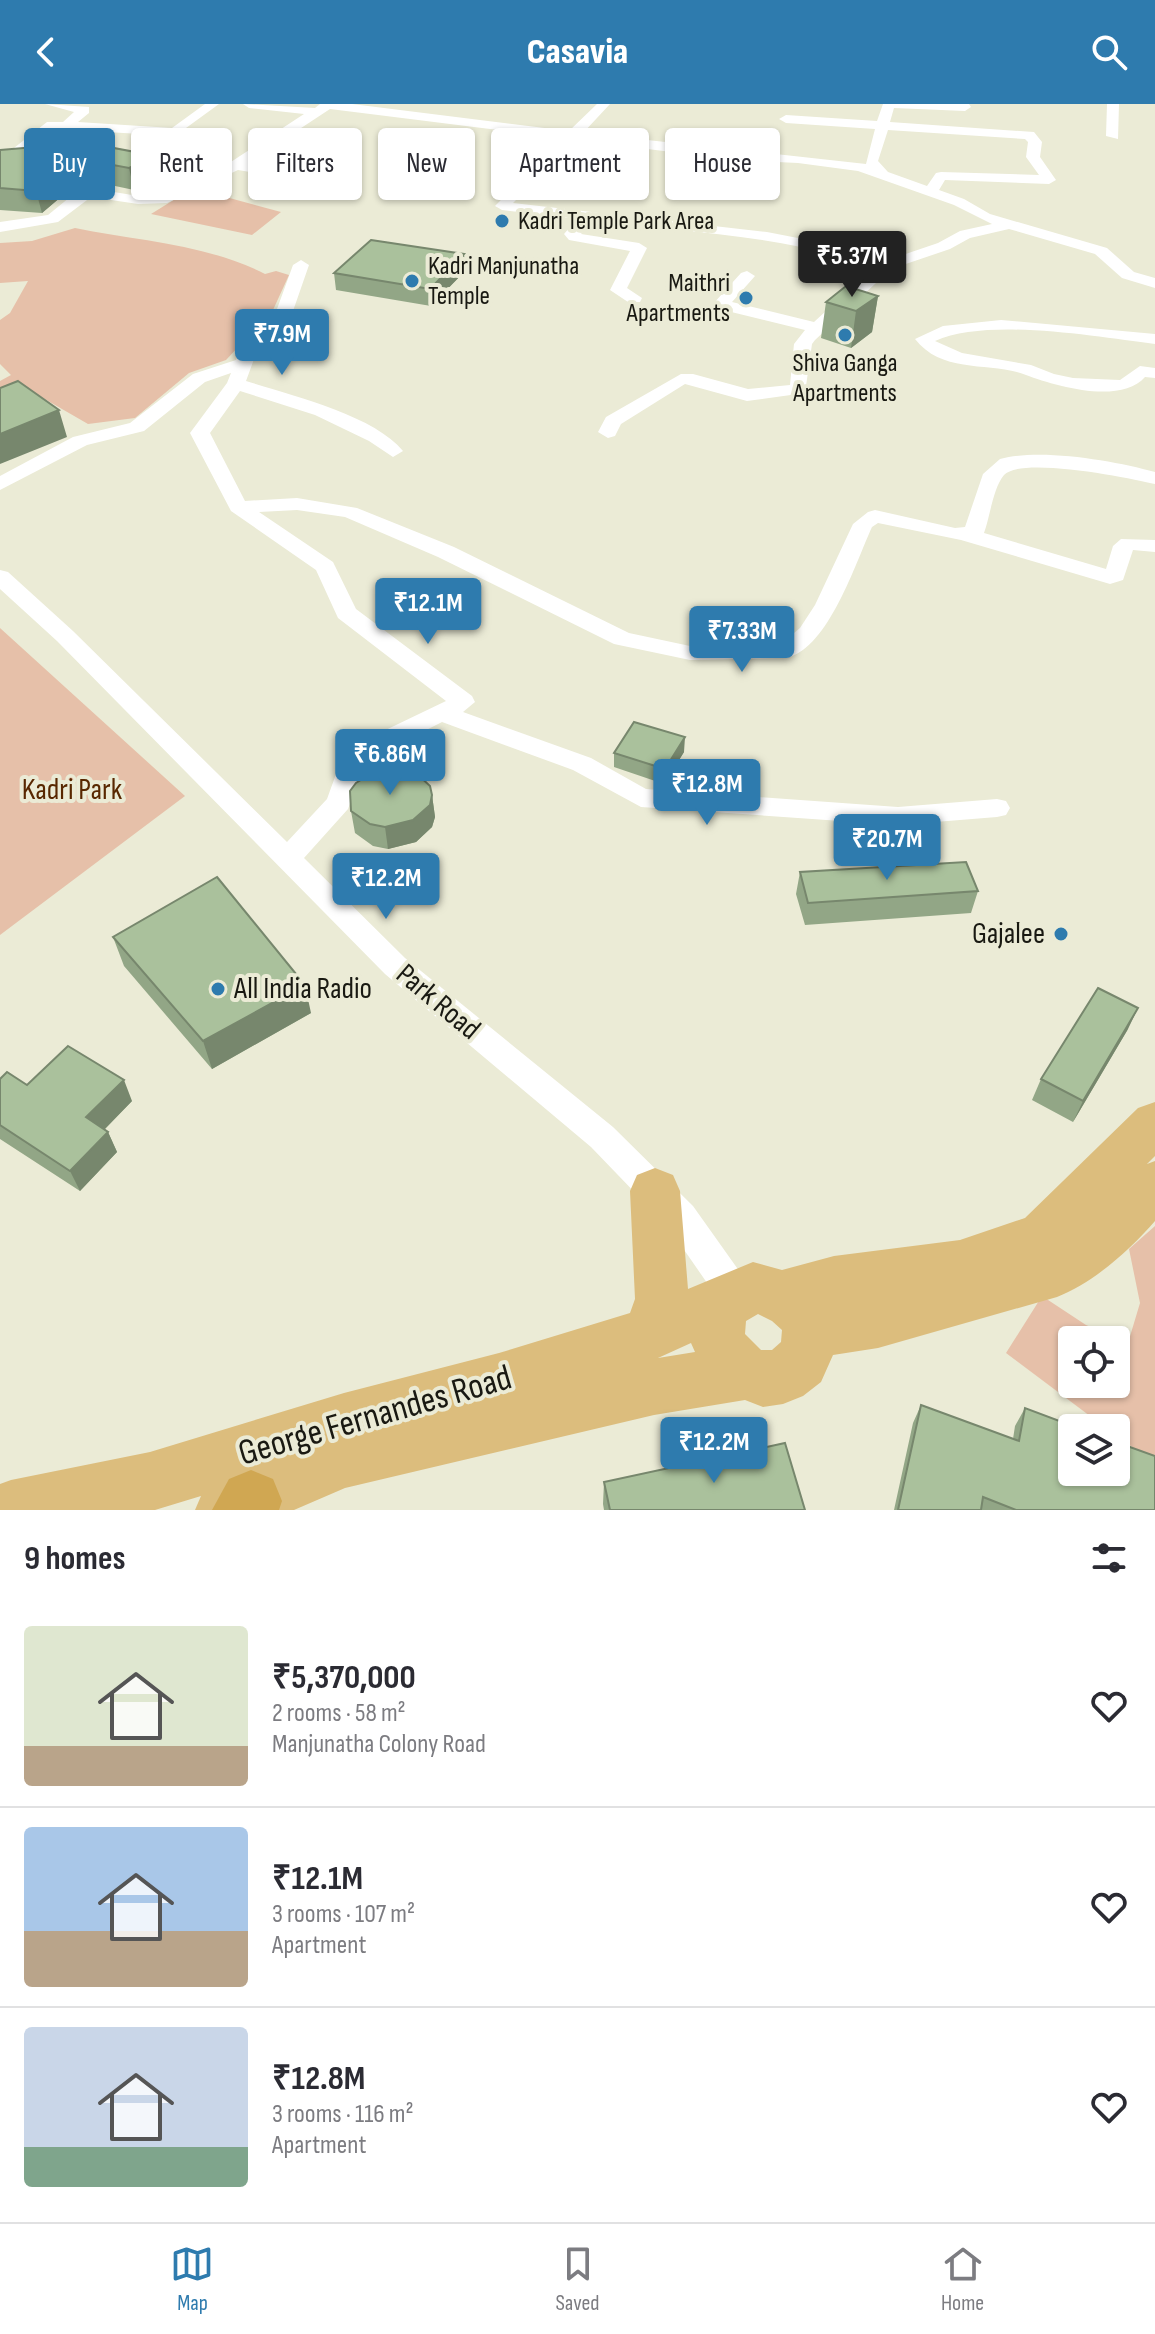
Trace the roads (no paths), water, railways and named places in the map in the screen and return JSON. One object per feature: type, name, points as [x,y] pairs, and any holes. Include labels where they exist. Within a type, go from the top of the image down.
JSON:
[{"type":"main road","name":"George Fernandes Road","points":[[11,1510],[150,1482],[344,1422],[499,1381],[834,1281],[960,1265],[1042,1237],[1155,1123]]},
{"type":"main road","name":"George Fernandes Road","points":[[765,1304],[878,1322],[1057,1272],[1123,1220],[1155,1184]]},
{"type":"main road","points":[[651,1334],[662,1299],[655,1191]]},
{"type":"main road","points":[[743,1373],[722,1353],[717,1341],[719,1311],[765,1304]]},
{"type":"main road","name":"George Fernandes Road","points":[[240,1507],[342,1459],[654,1387],[743,1373],[759,1378],[785,1376],[798,1367],[807,1354],[765,1304]]},
{"type":"street","points":[[51,104],[84,110],[66,126]]},
{"type":"street","points":[[0,165],[52,125],[175,132],[213,104]]},
{"type":"street","points":[[249,104],[325,107],[518,128]]},
{"type":"street","points":[[579,128],[604,104]]},
{"type":"street","points":[[883,175],[871,162],[881,126],[892,104],[965,107]]},
{"type":"street","points":[[1113,104],[1113,136]]},
{"type":"street","points":[[1,228],[53,219],[80,196],[90,192],[138,200],[167,199],[206,183],[325,107]]},
{"type":"street","points":[[786,119],[1029,135],[1035,142],[1033,157],[1049,180],[947,175],[941,176],[930,193]]},
{"type":"street","points":[[649,144],[735,156],[848,165],[883,175],[1011,225],[1101,251],[1128,275],[1155,283]]},
{"type":"street","points":[[236,165],[248,167]]},
{"type":"street","points":[[508,200],[502,206],[767,237],[849,253],[885,266]]},
{"type":"street","points":[[587,217],[572,234],[574,237],[639,248],[618,290],[634,298]]},
{"type":"street","points":[[608,432],[613,421],[681,379],[693,379],[747,395],[799,389],[803,344],[816,328],[885,266],[944,246],[965,234],[1011,225]]},
{"type":"street","points":[[287,859],[339,803],[349,769],[380,743],[463,702],[346,613],[325,567],[238,507],[200,433],[240,374],[252,341],[285,311],[301,265]]},
{"type":"street","points":[[747,276],[721,304],[816,328]]},
{"type":"street","points":[[1155,339],[1009,326],[958,328],[932,333],[924,339],[928,347],[946,355],[1031,370],[1037,376],[1054,380],[1120,385],[1130,383],[1140,371],[1155,373]]},
{"type":"street","points":[[0,484],[80,441],[137,427],[199,378],[240,374],[376,437],[393,451]]},
{"type":"street","points":[[967,535],[974,533],[993,474],[1007,463],[1118,468],[1155,478]]},
{"type":"street","points":[[238,507],[297,504],[350,512],[446,552],[622,639],[690,653],[787,651],[809,633],[826,605],[863,524],[875,516],[967,535],[1110,577],[1115,575],[1124,546],[1128,543],[1155,546]]},
{"type":"street","name":"Park Road","points":[[0,577],[65,636],[395,966],[602,1137],[765,1304]]},
{"type":"street","points":[[441,713],[582,764],[641,798],[898,816],[997,808]]},
{"type":"place","name":"Kadri Temple Park Area","points":[[502,221]]},
{"type":"place","name":"Kadri Manjunatha Temple","points":[[412,281]]},
{"type":"place","name":"Maithri Apartments","points":[[746,298]]},
{"type":"place","name":"Shiva Ganga Apartments","points":[[845,335]]},
{"type":"place","name":"Gajalee","points":[[1061,934]]},
{"type":"place","name":"All India Radio","points":[[218,989]]},
{"type":"park label","name":"Kadri Park","points":[[72,790]]}]
